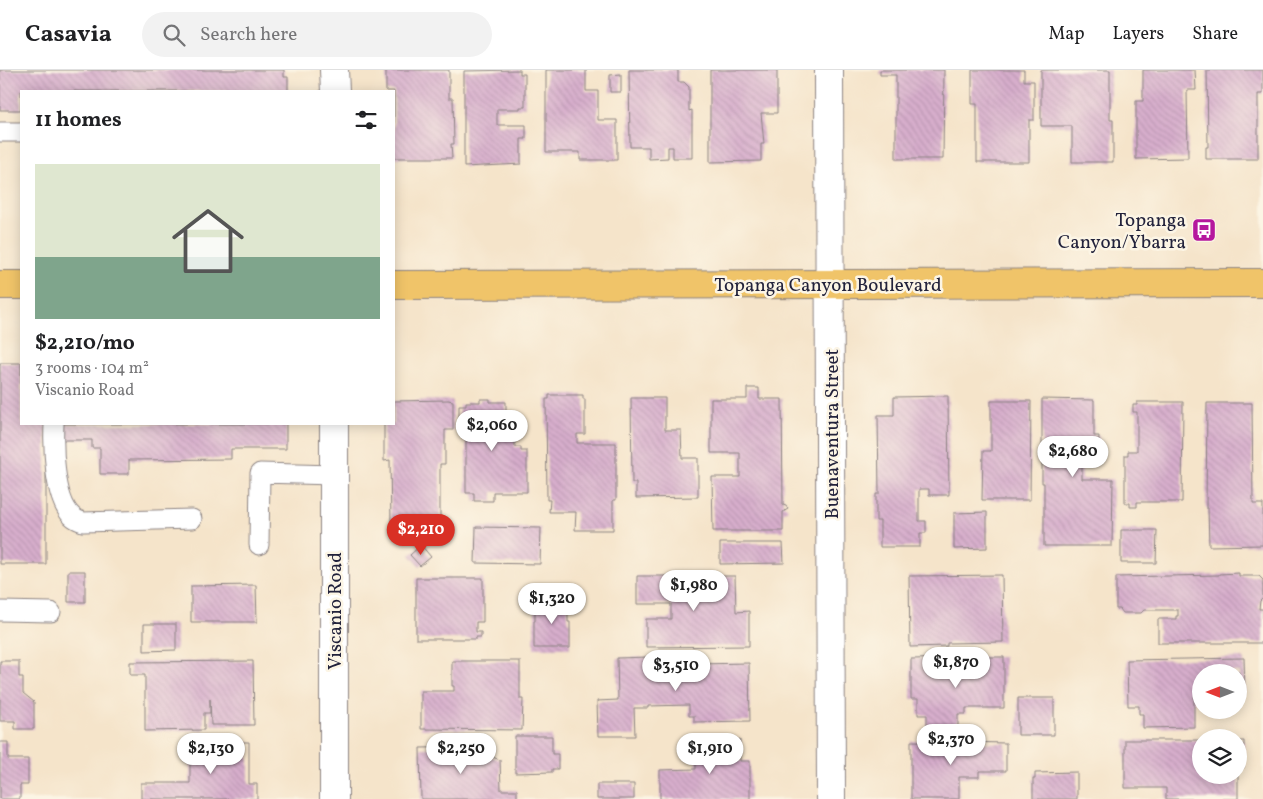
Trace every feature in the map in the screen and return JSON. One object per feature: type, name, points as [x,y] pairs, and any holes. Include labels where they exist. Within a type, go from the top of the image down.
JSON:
[{"type":"main road","name":"Topanga Canyon Boulevard","points":[[395,285],[1263,283]]},
{"type":"main road","points":[[0,284],[20,284]]},
{"type":"street","points":[[334,70],[334,90]]},
{"type":"street","name":"Buenaventura Street","points":[[828,70],[831,799]]},
{"type":"street","name":"Viscanio Road","points":[[334,425],[334,799]]},
{"type":"lane","points":[[0,132],[20,132]]},
{"type":"lane","points":[[54,425],[53,455],[60,490],[64,505],[73,517],[83,522],[192,519]]},
{"type":"lane","points":[[259,545],[260,473],[334,475]]},
{"type":"lane","points":[[0,611],[51,612]]},
{"type":"building","points":[[0,70],[284,70],[284,77],[288,77],[288,90],[20,90],[20,110],[0,110]]},
{"type":"building","points":[[386,70],[449,70],[449,98],[453,98],[454,144],[451,144],[452,158],[395,158],[395,90],[386,90]]},
{"type":"building","points":[[520,70],[520,74],[525,74],[525,107],[520,107],[520,109],[497,109],[497,125],[526,125],[526,139],[521,139],[521,164],[464,167],[464,71]]},
{"type":"building","points":[[546,70],[586,70],[586,91],[598,91],[598,120],[617,120],[617,160],[580,160],[580,152],[546,152]]},
{"type":"building","points":[[629,70],[678,70],[678,82],[684,82],[689,87],[689,111],[692,110],[692,158],[673,158],[673,147],[668,147],[668,158],[649,159],[649,147],[630,147]]},
{"type":"building","points":[[710,70],[777,70],[777,113],[761,113],[764,144],[761,144],[761,161],[710,162]]},
{"type":"building","points":[[880,70],[944,70],[943,159],[896,159],[896,75],[880,75]]},
{"type":"building","points":[[972,70],[1024,70],[1024,81],[1034,81],[1034,120],[1029,120],[1029,162],[977,162],[977,104],[972,104]]},
{"type":"building","points":[[1041,70],[1110,70],[1110,120],[1113,120],[1113,162],[1072,162],[1072,126],[1041,126]]},
{"type":"building","points":[[1143,70],[1195,70],[1196,90],[1187,90],[1188,158],[1136,159],[1136,101],[1143,101]]},
{"type":"building","points":[[1207,70],[1263,70],[1263,94],[1258,94],[1258,159],[1206,159],[1206,147],[1208,147]]},
{"type":"building","points":[[621,74],[621,92],[610,92],[610,75]]},
{"type":"building","points":[[0,363],[20,363],[20,425],[46,425],[46,564],[0,564]]},
{"type":"building","points":[[747,388],[759,388],[759,399],[782,399],[783,505],[788,509],[783,512],[783,531],[713,531],[712,477],[740,477],[740,453],[711,453],[711,399],[747,399]]},
{"type":"building","points":[[549,395],[583,395],[583,399],[585,399],[585,434],[577,434],[577,443],[616,443],[616,500],[613,500],[613,530],[575,530],[576,512],[549,512],[550,500],[547,500],[546,399],[549,399]]},
{"type":"building","points":[[948,396],[949,495],[929,495],[929,489],[919,489],[919,521],[926,521],[926,533],[920,533],[920,547],[880,547],[880,521],[876,521],[876,494],[879,494],[878,415],[894,415],[894,397]]},
{"type":"building","points":[[631,398],[665,398],[665,430],[681,430],[682,458],[698,458],[698,497],[636,498],[636,483],[632,483]]},
{"type":"building","points":[[480,399],[490,399],[490,402],[506,402],[506,430],[515,430],[515,447],[521,447],[521,451],[527,451],[527,492],[493,492],[493,501],[474,501],[474,493],[466,493],[466,419],[459,419],[459,405],[466,405],[466,402],[480,402]]},
{"type":"building","points":[[1042,399],[1094,400],[1094,436],[1099,436],[1097,463],[1082,463],[1082,479],[1113,479],[1112,546],[1044,546]]},
{"type":"building","points":[[395,401],[453,401],[453,430],[445,430],[445,464],[440,464],[440,525],[391,525],[390,460],[384,461],[384,425],[395,425]]},
{"type":"building","points":[[991,401],[1031,401],[1030,500],[982,500],[983,451],[991,451]]},
{"type":"building","points":[[1137,402],[1183,402],[1182,502],[1137,502],[1137,507],[1130,507],[1130,503],[1125,503],[1125,455],[1128,455],[1128,451],[1137,451],[1137,412],[1133,412],[1133,405],[1137,405]]},
{"type":"building","points":[[1207,403],[1252,403],[1253,504],[1263,504],[1263,545],[1209,546],[1208,508],[1206,508]]},
{"type":"building","points":[[62,425],[286,425],[286,449],[231,449],[231,459],[129,460],[129,474],[100,474],[100,448],[92,448],[92,440],[62,440]]},
{"type":"building","points":[[987,512],[987,548],[954,549],[954,513]]},
{"type":"building","points":[[476,527],[541,528],[540,564],[475,563]]},
{"type":"building","points":[[1121,530],[1157,530],[1156,563],[1121,563]]},
{"type":"building","points":[[720,543],[783,543],[784,563],[720,564]]},
{"type":"building","points":[[421,545],[431,557],[420,566],[410,555]]},
{"type":"building","points":[[68,571],[85,571],[85,602],[68,602]]},
{"type":"building","points":[[1239,573],[1239,576],[1259,576],[1263,580],[1263,598],[1260,601],[1259,609],[1263,609],[1263,643],[1158,643],[1158,619],[1176,619],[1178,610],[1144,610],[1141,613],[1123,613],[1120,609],[1116,609],[1116,577]]},
{"type":"building","points":[[1002,575],[1003,642],[947,643],[947,646],[910,647],[909,576]]},
{"type":"building","points":[[637,576],[735,576],[736,612],[749,611],[749,646],[646,647],[646,619],[671,619],[671,604],[637,604]]},
{"type":"building","points":[[416,578],[483,578],[483,622],[476,622],[476,632],[481,632],[481,637],[476,637],[476,639],[416,639]]},
{"type":"building","points":[[256,585],[257,622],[191,622],[191,586]]},
{"type":"building","points":[[568,600],[570,648],[534,648],[535,601]]},
{"type":"building","points":[[144,624],[176,624],[176,650],[144,651]]},
{"type":"building","points":[[649,657],[649,660],[696,659],[696,664],[749,663],[750,721],[694,722],[694,716],[689,716],[689,705],[648,706],[648,708],[634,708],[635,736],[598,736],[597,701],[618,700],[617,658]]},
{"type":"building","points":[[1004,657],[1004,708],[966,708],[966,714],[958,714],[958,734],[927,734],[927,715],[918,715],[918,699],[911,699],[911,659]]},
{"type":"building","points":[[1244,658],[1244,664],[1192,664],[1192,719],[1194,719],[1194,727],[1143,728],[1143,714],[1139,714],[1139,706],[1128,706],[1127,660]]},
{"type":"building","points":[[0,661],[19,661],[19,677],[23,677],[23,693],[34,702],[34,729],[15,729],[15,721],[0,721]]},
{"type":"building","points":[[253,661],[254,725],[211,725],[210,699],[210,713],[204,713],[204,730],[145,731],[145,675],[130,675],[130,662]]},
{"type":"building","points":[[452,661],[520,661],[520,699],[523,699],[522,730],[421,729],[421,691],[454,691],[454,686],[452,686]]},
{"type":"building","points":[[1018,698],[1054,698],[1054,735],[1018,735]]},
{"type":"building","points":[[515,736],[552,736],[552,754],[558,754],[558,769],[552,769],[552,772],[515,773]]},
{"type":"building","points":[[740,740],[740,761],[750,761],[750,799],[660,799],[660,770],[696,769],[696,741]]},
{"type":"building","points":[[1125,740],[1192,740],[1192,784],[1238,784],[1238,799],[1166,799],[1166,788],[1125,788]]},
{"type":"building","points":[[911,741],[1006,743],[1006,771],[979,771],[979,777],[959,777],[959,799],[911,799]]},
{"type":"building","points":[[0,742],[8,742],[8,759],[28,759],[28,785],[20,785],[20,799],[0,799]]},
{"type":"building","points":[[190,742],[249,742],[249,784],[257,784],[257,799],[141,799],[141,783],[190,783]]},
{"type":"building","points":[[475,747],[475,750],[500,760],[501,790],[517,790],[517,799],[421,799],[420,748]]},
{"type":"building","points":[[1077,772],[1077,799],[1033,799],[1033,779],[1035,779],[1035,773]]},
{"type":"building","points":[[597,784],[634,784],[634,799],[597,799]]},
{"type":"place","name":"Topanga Canyon/Ybarra","points":[[1204,230]]}]
